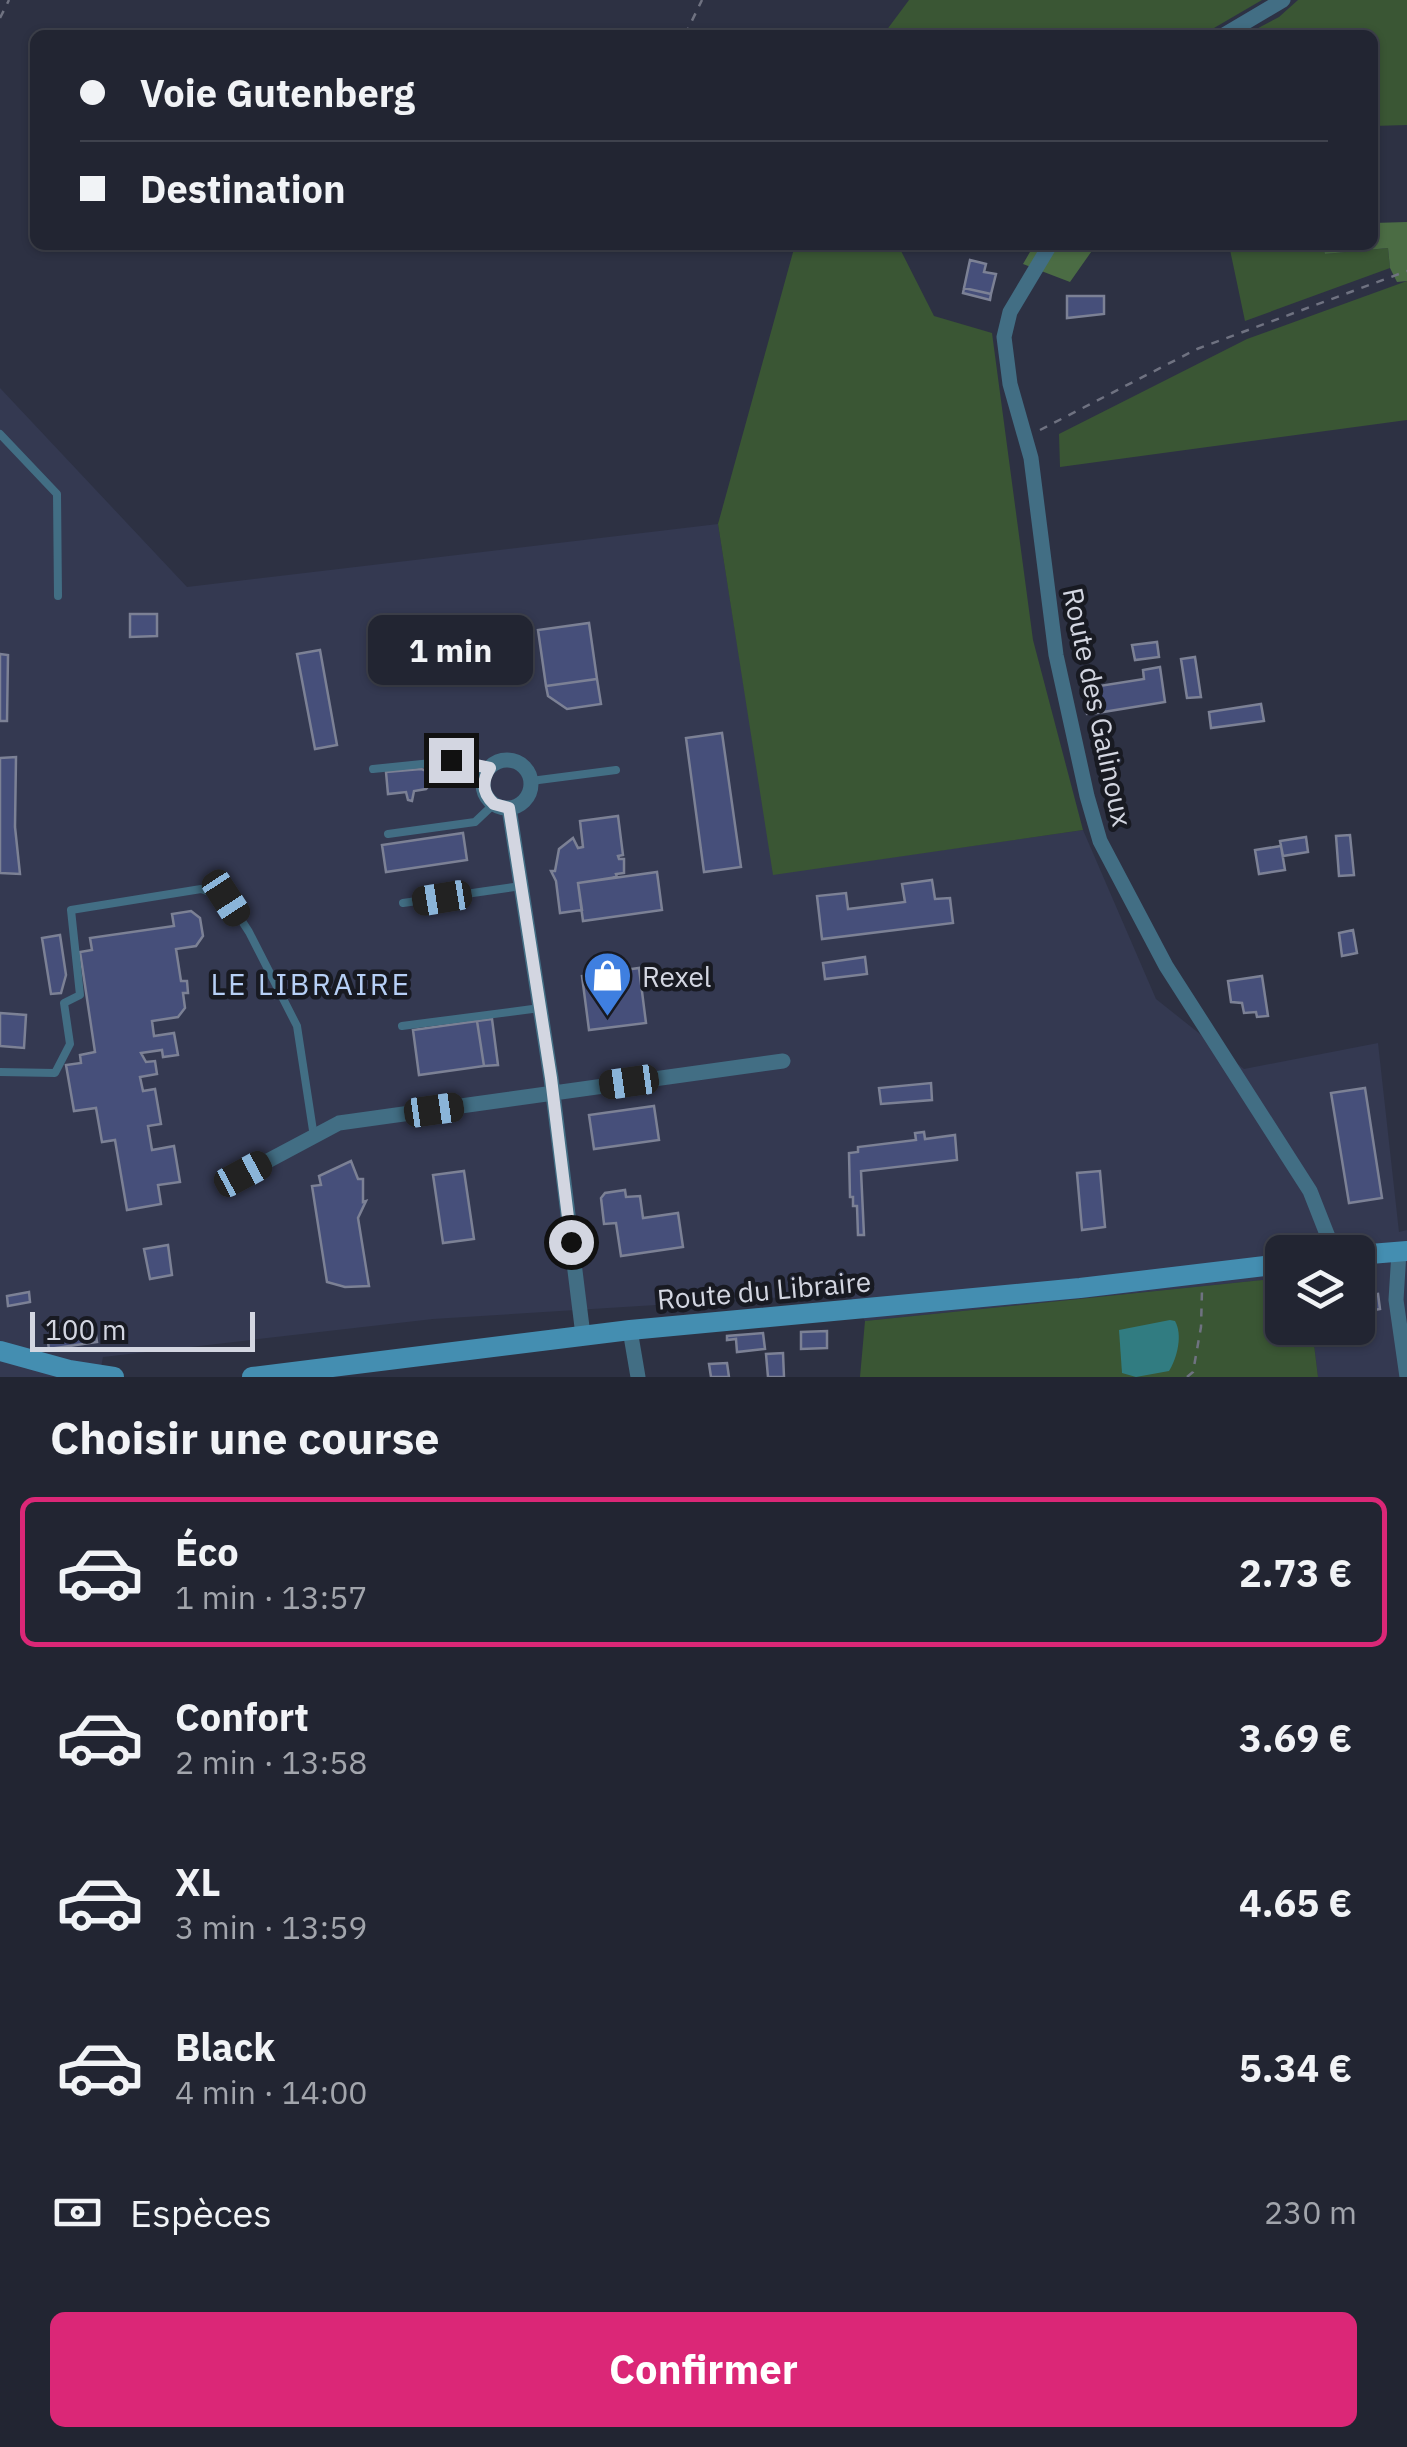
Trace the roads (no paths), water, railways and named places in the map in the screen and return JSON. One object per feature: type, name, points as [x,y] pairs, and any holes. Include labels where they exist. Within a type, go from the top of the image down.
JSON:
[{"type":"main road","points":[[1375,1253],[1403,1251]]},
{"type":"main road","name":"Route du Libraire","points":[[252,1377],[583,1335],[1080,1288],[1265,1266]]},
{"type":"main road","points":[[0,1351],[69,1370],[114,1377]]},
{"type":"street","points":[[1232,30],[1283,0]]},
{"type":"street","name":"Route des Galinoux","points":[[1047,250],[1010,312],[1004,338],[1010,384],[1031,458],[1056,655],[1087,796],[1100,840],[1166,966],[1310,1191],[1327,1235]]},
{"type":"street","points":[[502,806],[522,803],[528,797],[531,781],[523,766],[508,760],[490,768],[484,791],[502,806],[520,886],[583,1335]]},
{"type":"street","points":[[243,1174],[339,1123],[783,1061]]},
{"type":"street","points":[[1403,1251],[1396,1300],[1407,1377]]},
{"type":"street","points":[[630,1330],[638,1377]]},
{"type":"lane","points":[[0,434],[58,494],[58,596]]},
{"type":"lane","points":[[373,769],[451,760],[490,768]]},
{"type":"lane","points":[[531,781],[616,770]]},
{"type":"lane","points":[[388,834],[474,822],[502,806]]},
{"type":"lane","points":[[404,904],[520,886]]},
{"type":"lane","points":[[0,1072],[56,1072],[70,1044],[64,1003],[80,995],[71,910],[201,889],[226,898],[249,932],[297,1026],[314,1137]]},
{"type":"lane","points":[[402,1026],[540,1008]]},
{"type":"place","name":"Rexel","points":[[607,1018]]},
{"type":"district","name":"LE LIBRAIRE","points":[[311,983]]}]
